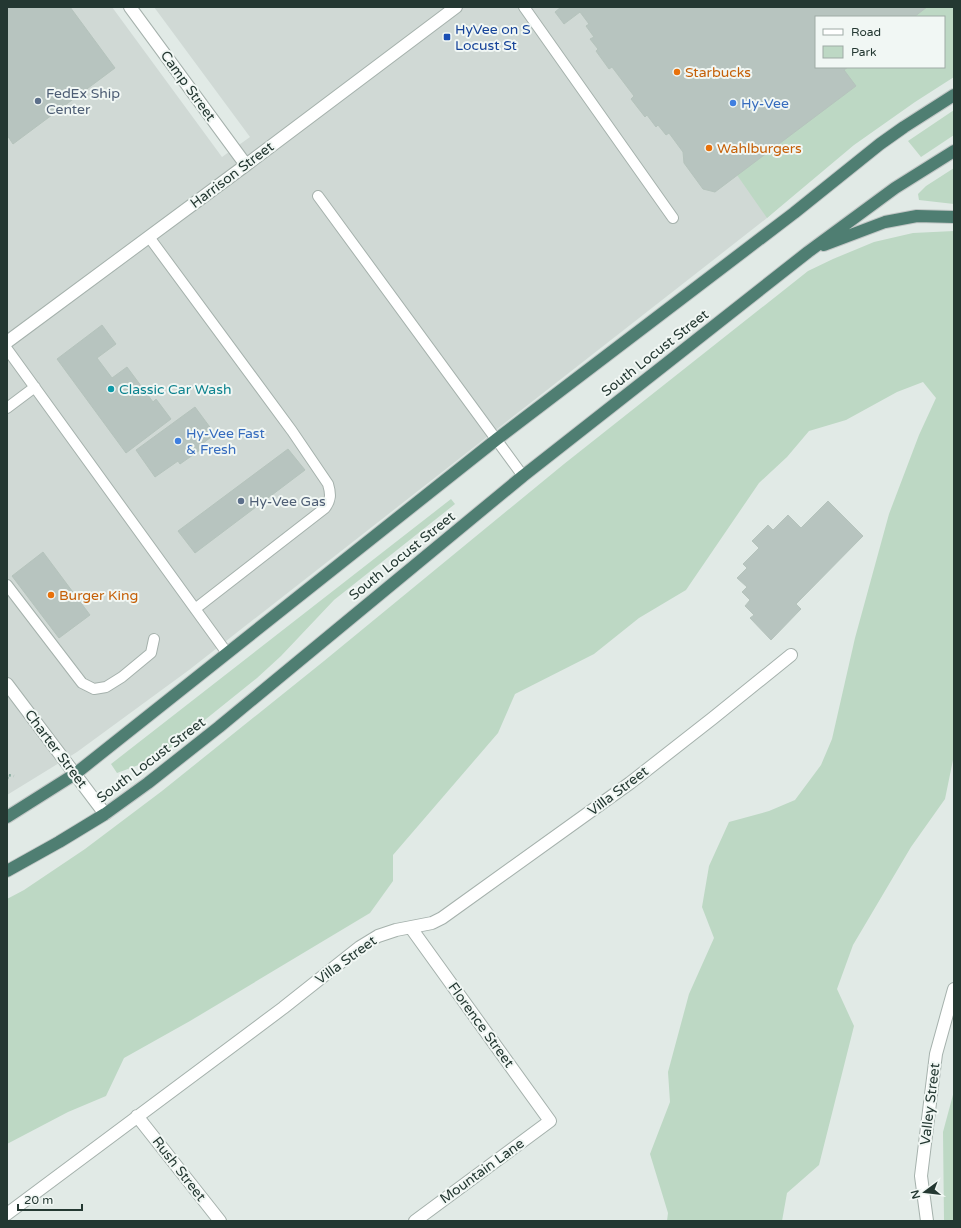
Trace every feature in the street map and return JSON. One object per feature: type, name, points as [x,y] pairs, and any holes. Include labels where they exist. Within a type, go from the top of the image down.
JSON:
[{"type":"highway","name":"South Locust Street","points":[[7,817],[75,774],[497,439],[794,213],[880,144],[954,95]]},
{"type":"highway","name":"South Locust Street","points":[[7,871],[105,814],[148,783],[219,727],[523,476],[808,252],[895,188],[954,151]]},
{"type":"highway","points":[[808,252],[885,222],[917,216],[954,217]]},
{"type":"street","name":"Camp Street","points":[[130,7],[246,165]]},
{"type":"street","name":"Harrison Street","points":[[7,342],[456,7]]},
{"type":"street","name":"Villa Street","points":[[7,1214],[283,1008],[360,947],[378,936],[396,930],[432,923],[442,918],[630,782],[714,718],[791,655]]},
{"type":"street","name":"Charter Street","points":[[7,684],[105,814]]},
{"type":"street","name":"Florence Street","points":[[411,928],[550,1121]]},
{"type":"street","name":"Valley Street","points":[[927,1221],[921,1176],[936,1054],[954,989]]},
{"type":"street","name":"Rush Street","points":[[137,1116],[220,1221]]},
{"type":"street","name":"Mountain Lane","points":[[415,1221],[550,1121]]},
{"type":"lane","points":[[524,7],[673,218]]},
{"type":"lane","points":[[318,196],[523,476]]},
{"type":"lane","points":[[149,237],[292,431],[328,484],[331,493],[329,502],[325,508],[196,609]]},
{"type":"lane","points":[[7,349],[227,653]]},
{"type":"lane","points":[[7,408],[35,387]]},
{"type":"lane","points":[[7,585],[82,683],[94,689],[106,687],[122,677],[151,653],[154,639]]},
{"type":"path","points":[[7,779],[8,775],[14,776]]},
{"type":"shaded area","points":[[7,7],[112,7],[222,157],[250,137],[154,7],[954,7],[945,16],[815,16],[815,68],[934,68],[767,218],[189,670],[77,752],[7,795]]},
{"type":"green space","points":[[927,7],[954,7],[954,77],[915,102],[854,145],[767,218],[737,175],[844,70],[847,68],[945,68],[945,16],[915,16]]},
{"type":"green space","points":[[954,110],[954,135],[921,157],[908,141]]},
{"type":"green space","points":[[954,168],[954,204],[919,200],[918,194],[926,186]]},
{"type":"green space","points":[[954,231],[954,755],[945,799],[911,847],[853,945],[837,989],[854,1026],[819,1165],[787,1193],[782,1221],[667,1221],[668,1213],[650,1154],[670,1102],[668,1072],[689,994],[714,938],[702,907],[709,866],[729,822],[769,811],[795,800],[821,765],[832,739],[855,638],[889,514],[919,435],[936,398],[923,382],[897,392],[846,420],[809,431],[787,457],[759,483],[686,590],[639,618],[594,654],[515,694],[498,733],[393,855],[393,881],[370,913],[190,1021],[124,1058],[106,1096],[68,1112],[7,1144],[7,899],[24,890],[85,849],[162,791],[324,661],[564,464],[808,271],[874,242],[913,233]]},
{"type":"green space","points":[[451,499],[455,504],[334,600],[281,656],[257,678],[165,752],[152,760],[117,773],[111,764]]},
{"type":"green space","points":[[954,1091],[954,1221],[944,1221],[943,1132]]},
{"type":"building","name":"FedEx Ship Center","points":[[7,7],[70,7],[115,68],[13,144],[7,135]]},
{"type":"building","name":"Hy-Vee","points":[[561,7],[927,7],[915,16],[815,16],[815,68],[847,68],[844,70],[856,86],[715,192],[703,189],[684,163],[683,152],[669,133],[666,135],[658,125],[656,127],[647,115],[645,117],[631,99],[634,96],[612,67],[609,69],[596,51],[598,49],[590,39],[594,37],[586,26],[589,24],[580,12],[564,24],[555,12]]},
{"type":"building","name":"Classic Car Wash","points":[[102,325],[116,344],[97,358],[112,378],[127,367],[153,402],[156,399],[171,419],[126,453],[57,359]]},
{"type":"building","name":"Hy-Vee Fast & Fresh","points":[[195,407],[215,434],[198,447],[200,450],[180,464],[178,461],[155,477],[136,450]]},
{"type":"building","name":"Hy-Vee Gas","points":[[288,449],[305,470],[195,553],[178,531]]},
{"type":"building","points":[[828,501],[863,536],[796,604],[801,609],[771,640],[750,618],[754,615],[745,606],[750,600],[742,592],[747,587],[737,578],[747,568],[743,564],[759,548],[752,541],[768,525],[773,530],[788,515],[801,528]]},
{"type":"building","name":"Burger King","points":[[43,552],[90,615],[59,638],[12,576]]},
{"type":"place","name":"HyVee on S Locust St","points":[[447,37]]},
{"type":"place","name":"Starbucks","points":[[677,72]]},
{"type":"place","name":"FedEx Ship Center","points":[[38,101]]},
{"type":"place","name":"Hy-Vee","points":[[733,103]]},
{"type":"place","name":"Wahlburgers","points":[[709,148]]},
{"type":"place","name":"Classic Car Wash","points":[[111,389]]},
{"type":"place","name":"Hy-Vee Fast & Fresh","points":[[178,441]]},
{"type":"place","name":"Hy-Vee Gas","points":[[241,501]]},
{"type":"place","name":"Burger King","points":[[51,595]]}]
